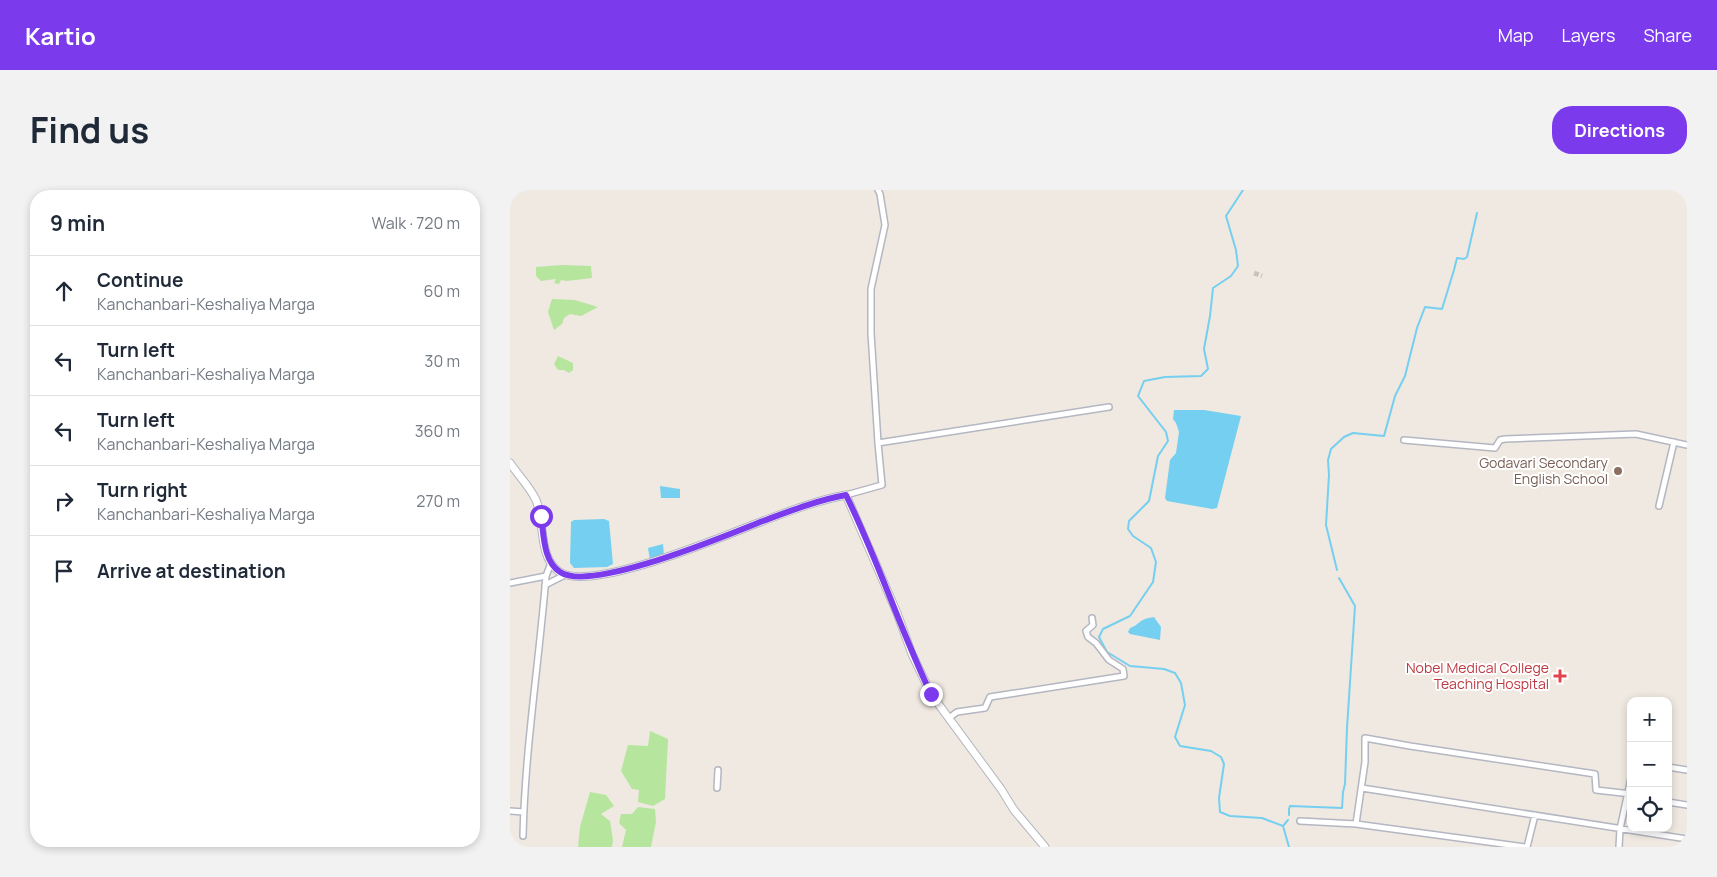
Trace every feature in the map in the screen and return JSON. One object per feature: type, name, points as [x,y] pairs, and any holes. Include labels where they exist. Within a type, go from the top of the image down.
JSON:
[{"type":"street","points":[[510,463],[535,499],[541,516],[545,547],[551,563],[558,571],[572,577],[606,574],[666,558],[765,520],[832,498],[882,485],[871,333],[871,289],[885,226],[878,190]]},
{"type":"street","points":[[878,443],[1110,407]]},
{"type":"street","points":[[1404,440],[1494,448],[1500,440],[1505,439],[1636,434],[1687,445]]},
{"type":"street","points":[[1659,506],[1674,442]]},
{"type":"street","points":[[846,495],[894,605],[912,654],[931,694],[1001,789],[1014,810],[1045,847]]},
{"type":"street","points":[[523,836],[528,748],[534,707],[546,576],[551,563]]},
{"type":"street","points":[[545,585],[565,575]]},
{"type":"street","points":[[510,583],[546,576]]},
{"type":"street","points":[[949,718],[957,712],[985,708],[990,697],[1124,676],[1123,669],[1109,660],[1096,643],[1088,637],[1086,631],[1093,625],[1092,618]]},
{"type":"street","points":[[1356,824],[1362,788],[1365,738],[1595,774],[1596,790],[1627,794]]},
{"type":"street","points":[[1672,768],[1687,770]]},
{"type":"street","points":[[717,788],[718,770]]},
{"type":"street","points":[[1362,788],[1687,839]]},
{"type":"street","points":[[1619,847],[1620,828],[1627,802]]},
{"type":"street","points":[[1672,803],[1687,805]]},
{"type":"street","points":[[510,811],[524,812]]},
{"type":"street","points":[[1300,821],[1356,824],[1526,847],[1535,815]]},
{"type":"green space","points":[[562,265],[591,266],[592,278],[561,280],[559,284],[554,283],[556,279],[541,281],[536,276],[536,267]]},
{"type":"green space","points":[[552,299],[575,300],[598,307],[581,316],[570,314],[554,330],[548,312]]},
{"type":"green space","points":[[558,356],[573,363],[573,370],[569,373],[564,370],[558,370],[554,364]]},
{"type":"green space","points":[[650,731],[668,739],[665,799],[653,806],[638,802],[639,790],[632,789],[621,771],[628,745],[648,746]]},
{"type":"green space","points":[[590,792],[606,795],[614,806],[601,814],[610,821],[613,840],[612,847],[578,847],[580,827]]},
{"type":"green space","points":[[638,807],[655,809],[656,822],[651,847],[622,847],[626,830],[619,823],[621,814],[632,814]]},
{"type":"water","points":[[1174,410],[1204,410],[1241,416],[1217,508],[1212,509],[1167,501],[1165,498],[1170,460],[1176,453],[1179,432],[1173,419]]},
{"type":"water","points":[[660,486],[680,489],[680,498],[661,498]]},
{"type":"water","points":[[604,519],[609,521],[613,564],[607,567],[574,568],[570,563],[571,522],[574,520]]},
{"type":"water","points":[[663,544],[664,556],[650,560],[648,548]]},
{"type":"water","points":[[1154,617],[1161,627],[1160,640],[1128,632],[1130,628],[1142,620]]},
{"type":"waterway","points":[[1243,190],[1226,216],[1236,250],[1238,266],[1231,276],[1213,288],[1204,349],[1208,369],[1201,376],[1165,377],[1144,381],[1138,396],[1166,432],[1168,441],[1158,456],[1149,501],[1129,521],[1128,529],[1133,536],[1151,548],[1156,562],[1153,582],[1130,616],[1103,629],[1099,637],[1107,652],[1130,666],[1164,669],[1175,673],[1181,683],[1185,705],[1175,737],[1180,746],[1211,751],[1221,757],[1224,764],[1219,798],[1220,812],[1230,816],[1262,818],[1283,826],[1289,847]]},
{"type":"waterway","points":[[1337,570],[1326,525],[1328,460],[1331,449],[1344,437],[1353,433],[1384,436],[1395,396],[1405,376],[1417,328],[1425,307],[1442,309],[1457,258],[1464,259],[1467,257],[1477,213]]},
{"type":"waterway","points":[[1289,815],[1290,806],[1342,808],[1355,606],[1339,578]]},
{"type":"waterway","points":[[1283,826],[1288,820]]},
{"type":"tunnel","points":[[1254,273],[1262,276]]},
{"type":"place","name":"Godavari Secondary English School","points":[[1618,471]]},
{"type":"place","name":"Nobel Medical College Teaching Hospital","points":[[1560,676]]},
{"type":"route","points":[[541,516],[545,547],[551,563],[558,571],[572,577],[606,574],[674,556],[765,520],[846,495],[897,613],[912,654],[931,694]]}]
